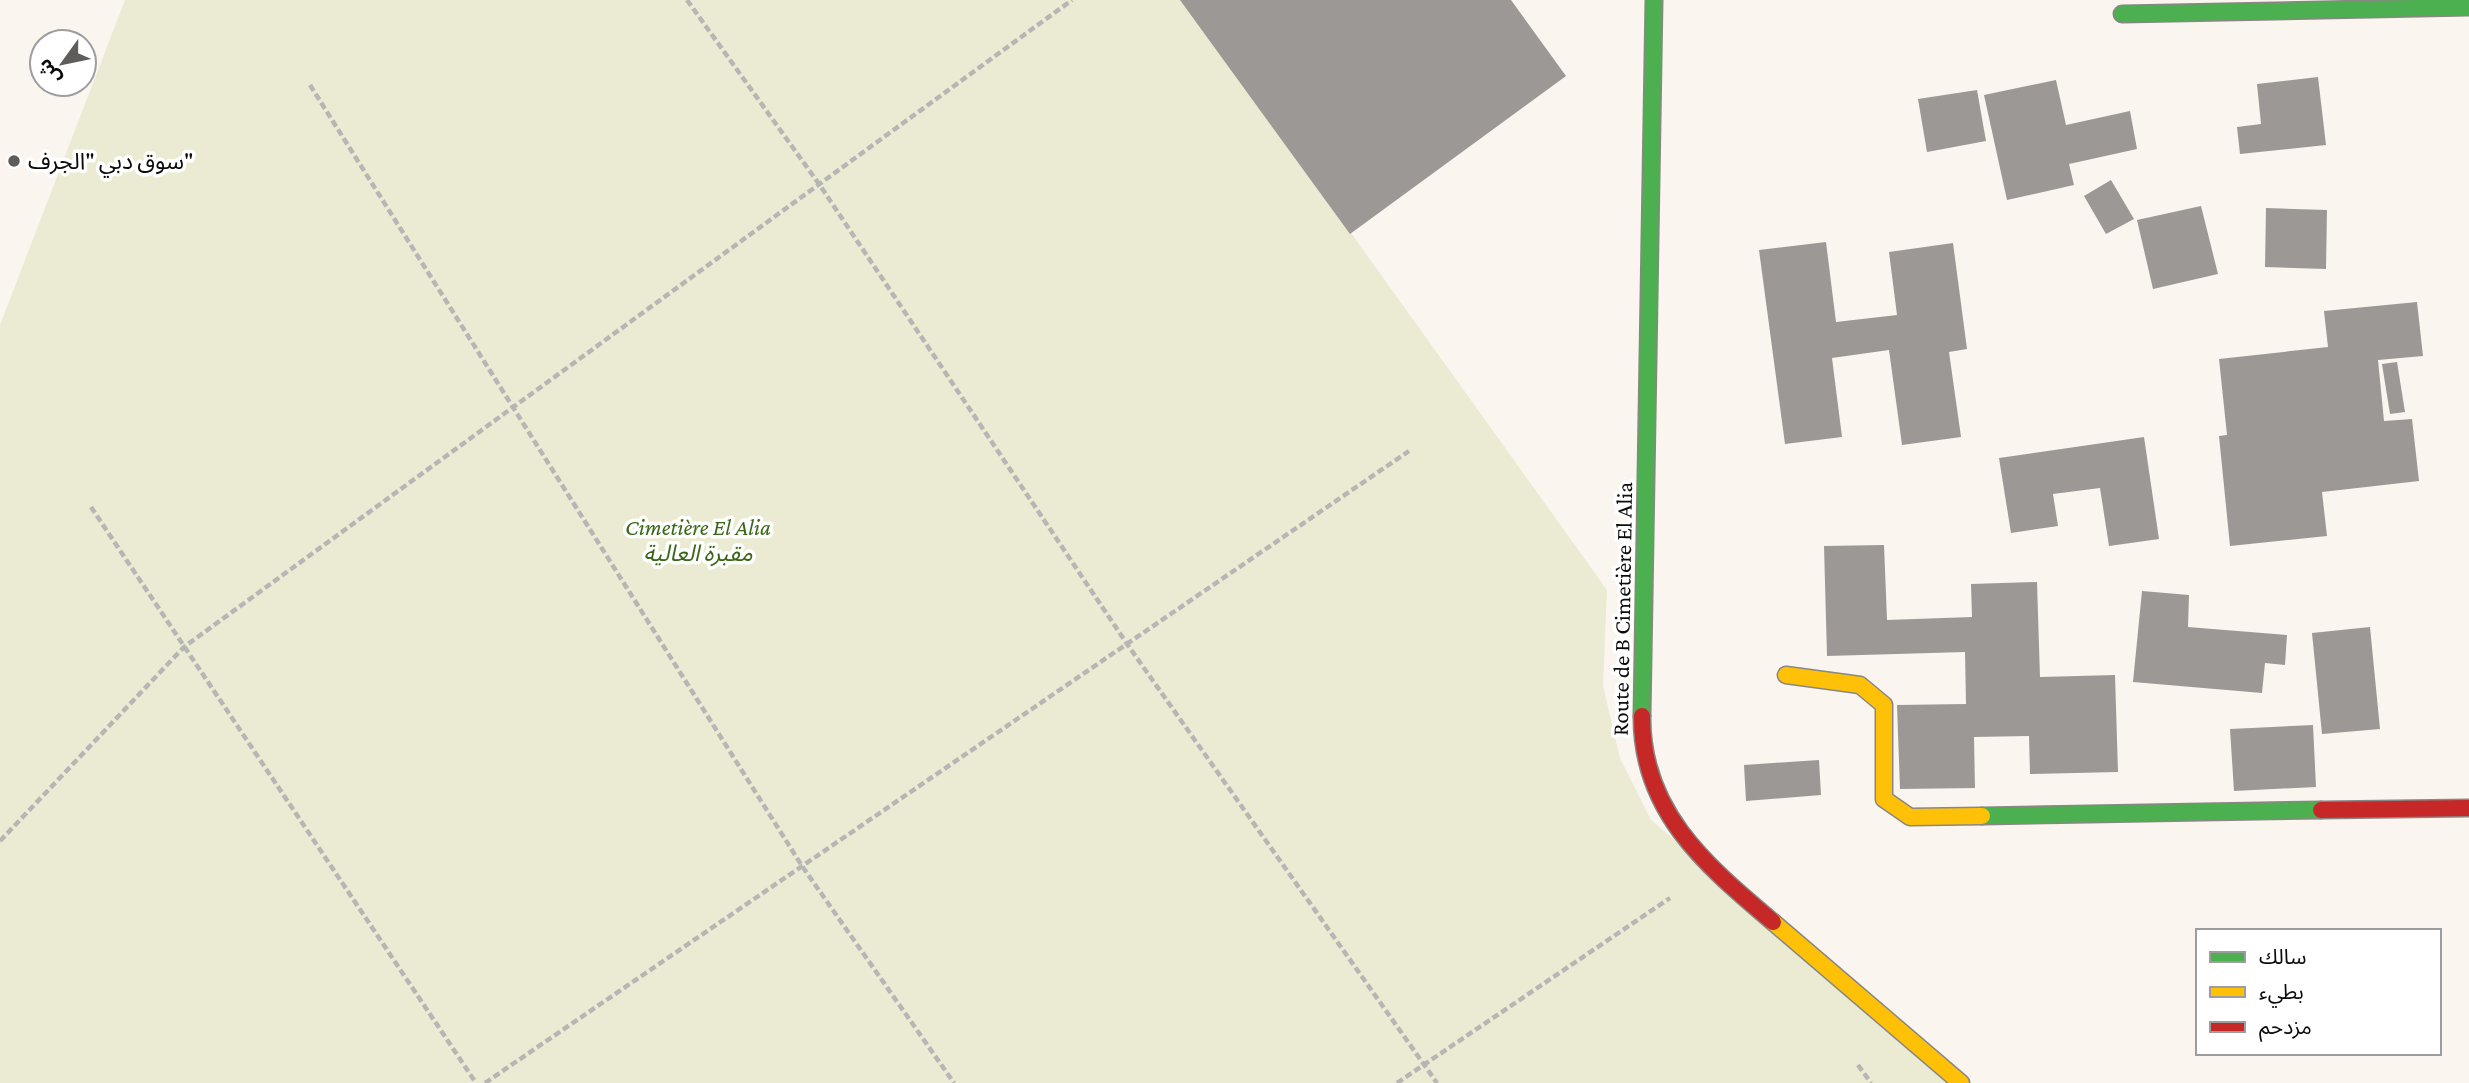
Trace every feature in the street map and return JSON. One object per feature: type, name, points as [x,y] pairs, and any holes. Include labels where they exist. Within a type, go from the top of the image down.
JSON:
[{"type":"street","name":"Route de B Cimetière El Alia","points":[[1654,0],[1642,744],[1653,784],[1666,814],[1687,845],[1712,870],[1961,1083]]},
{"type":"street","points":[[2122,14],[2469,7]]},
{"type":"street","points":[[1786,676],[1860,685],[1884,705],[1884,799],[1910,817],[2469,808]]},
{"type":"path","points":[[687,0],[819,184],[1127,644],[1437,1083]]},
{"type":"path","points":[[0,841],[184,647],[1072,0]]},
{"type":"path","points":[[310,85],[802,866],[954,1083]]},
{"type":"path","points":[[485,1083],[1409,451]]},
{"type":"path","points":[[91,507],[476,1083]]},
{"type":"path","points":[[1397,1083],[1712,870]]},
{"type":"green space","name":"Cimetière El Alia مقبرة العالية","points":[[125,0],[1184,0],[1607,590],[1603,686],[1620,758],[1651,820],[1962,1083],[0,1083],[0,325],[87,98],[98,98],[98,70]]},
{"type":"building","points":[[1180,0],[1511,0],[1566,76],[1350,234]]},
{"type":"building","points":[[2318,77],[2326,145],[2240,154],[2237,127],[2261,124],[2257,84]]},
{"type":"building","points":[[2056,80],[2066,125],[2130,111],[2137,149],[2069,164],[2074,185],[2007,200],[1984,95]]},
{"type":"building","points":[[1977,90],[1986,141],[1927,152],[1918,99]]},
{"type":"building","points":[[2111,180],[2134,219],[2106,234],[2084,196]]},
{"type":"building","points":[[2201,206],[2218,274],[2153,289],[2137,220]]},
{"type":"building","points":[[2266,208],[2327,210],[2326,269],[2265,267]]},
{"type":"building","points":[[1826,242],[1836,322],[1897,315],[1889,252],[1953,243],[1967,349],[1949,352],[1961,437],[1902,445],[1889,350],[1832,358],[1842,437],[1785,444],[1759,250]]},
{"type":"building","points":[[2417,302],[2423,356],[2378,360],[2384,421],[2412,419],[2419,481],[2322,492],[2327,536],[2230,546],[2219,436],[2227,435],[2219,359],[2328,347],[2324,311]]},
{"type":"building","points":[[2397,362],[2405,412],[2390,414],[2382,364]]},
{"type":"building","points":[[2144,437],[2159,539],[2109,546],[2100,488],[2053,494],[2058,526],[2011,533],[1999,458]]},
{"type":"building","points":[[1884,545],[1887,620],[1972,617],[1971,584],[2037,582],[2040,677],[2115,675],[2118,772],[2030,774],[2029,736],[1974,737],[1975,788],[1900,789],[1897,705],[1966,704],[1965,652],[1827,656],[1824,546]]},
{"type":"building","points":[[2142,591],[2189,595],[2188,627],[2287,635],[2285,665],[2265,663],[2262,693],[2133,682]]},
{"type":"building","points":[[2370,627],[2380,729],[2322,734],[2312,633]]},
{"type":"building","points":[[2313,725],[2316,787],[2234,791],[2230,729]]},
{"type":"building","points":[[1819,760],[1821,795],[1746,801],[1744,765]]},
{"type":"traffic: fast","points":[[1642,716],[1654,0]]},
{"type":"traffic: fast","points":[[2122,14],[2469,7]]},
{"type":"traffic: fast","points":[[1982,816],[2321,810]]},
{"type":"traffic: slow","points":[[1786,675],[1860,685],[1884,705],[1884,799],[1910,817],[1982,816]]},
{"type":"traffic: slow","points":[[1773,922],[1961,1083]]},
{"type":"traffic: jam","points":[[1642,716],[1645,750],[1653,781],[1666,809],[1702,858],[1773,922]]},
{"type":"traffic: jam","points":[[2321,810],[2469,808]]},
{"type":"place","name":"سوق دبي \"الجرف\"","points":[[14,161]]}]
